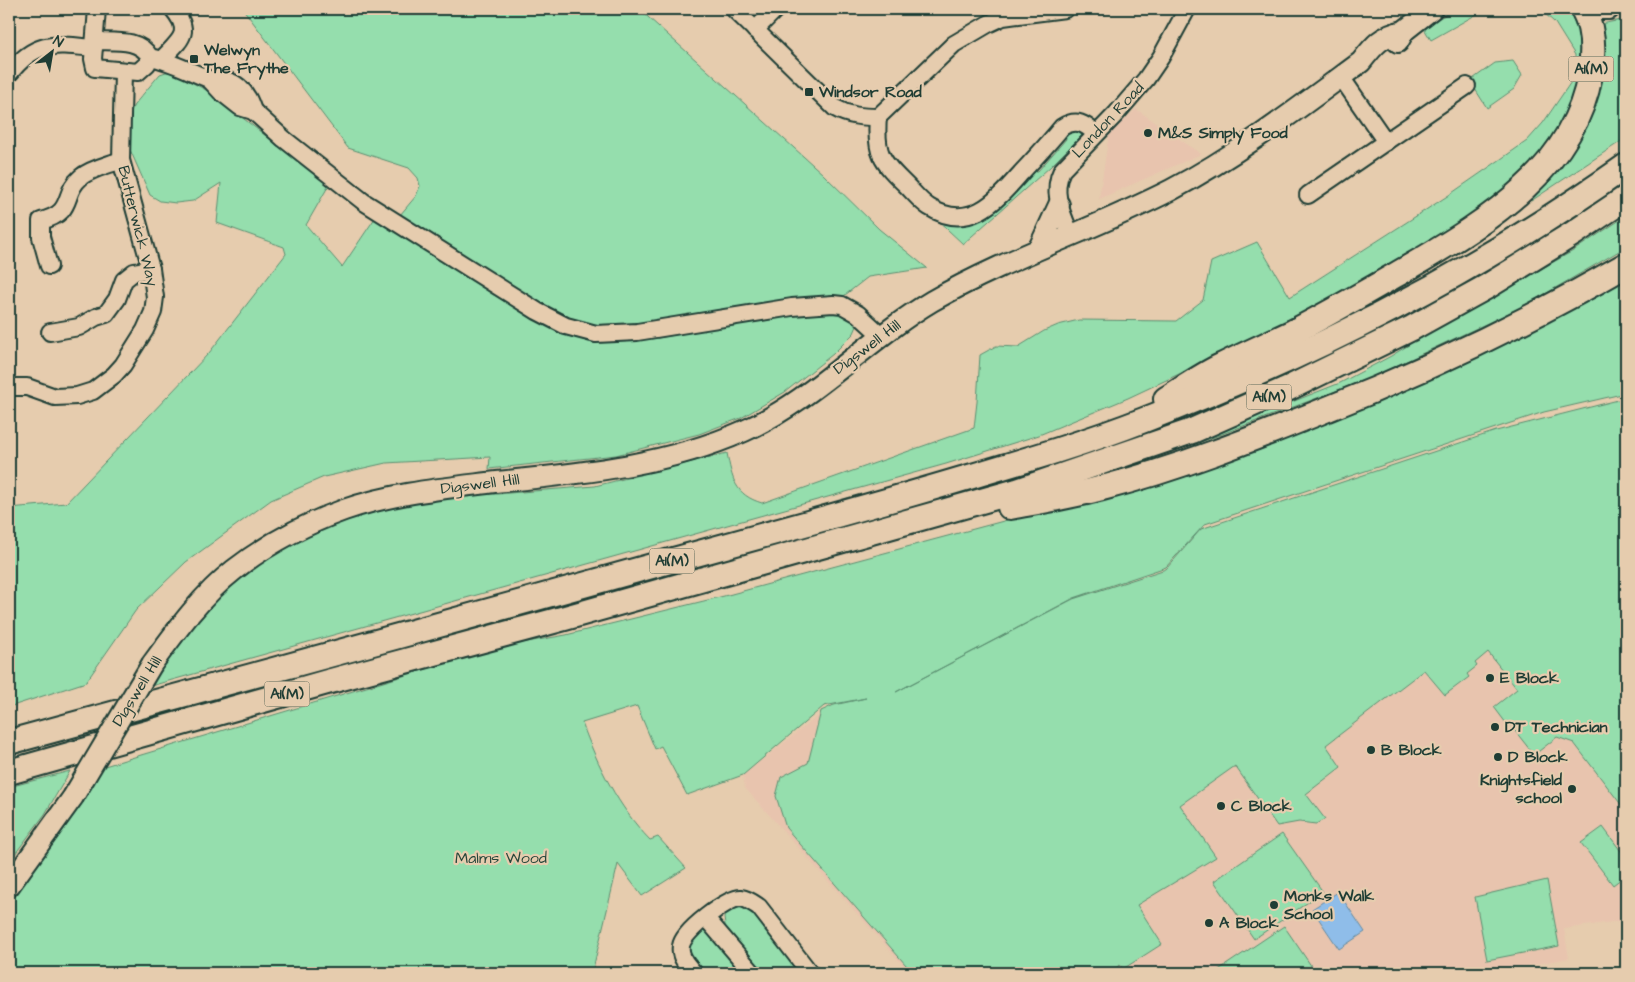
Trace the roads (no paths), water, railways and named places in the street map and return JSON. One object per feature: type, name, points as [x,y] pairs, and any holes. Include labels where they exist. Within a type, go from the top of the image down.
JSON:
[{"type":"highway","name":"A1(M)","points":[[1116,430],[1220,366],[1293,332],[1380,285],[1470,231],[1521,191],[1541,172],[1554,155],[1572,127],[1583,103],[1588,87],[1593,50],[1590,25],[1583,9]]},
{"type":"highway","name":"A1(M)","points":[[9,742],[870,507],[1031,459],[1116,430],[1226,387],[1346,332],[1506,244],[1626,166]]},
{"type":"highway","name":"A1(M)","points":[[9,772],[1017,491],[1192,431],[1289,388],[1412,328],[1488,286],[1574,233],[1626,198]]},
{"type":"highway","name":"A1(M)","points":[[881,530],[1067,496],[1106,487],[1175,466],[1274,431],[1436,364],[1573,295],[1626,265]]},
{"type":"main road","name":"Digswell Hill","points":[[9,886],[73,797],[152,664],[202,600],[233,570],[270,546],[308,525],[344,510],[381,500],[424,491],[589,472],[652,462],[694,450],[747,430],[771,417],[815,387],[911,314],[954,289],[1039,248],[1143,204],[1200,174],[1235,152],[1361,62],[1380,56],[1397,44],[1404,31],[1432,9]]},
{"type":"main road","points":[[1598,9],[1609,9]]},
{"type":"main road","points":[[1039,248],[1059,205]]},
{"type":"street","points":[[97,9],[93,59],[95,68],[123,72],[138,72],[182,38],[184,31],[181,18],[173,9]]},
{"type":"street","points":[[734,9],[835,108],[855,116],[878,117]]},
{"type":"street","points":[[755,30],[776,9]]},
{"type":"street","points":[[1065,9],[1001,13],[954,44],[878,117],[877,142],[879,153],[891,170],[930,207],[952,216],[974,214],[985,210],[997,200],[1062,128],[1068,124],[1082,123],[1096,134]]},
{"type":"street","name":"London Road","points":[[1071,235],[1059,205],[1057,184],[1062,170],[1150,74],[1161,57],[1180,11]]},
{"type":"street","points":[[9,74],[32,51],[43,47],[134,43],[141,46],[156,58],[209,79],[221,92],[240,107],[253,111],[284,139],[364,202],[537,312],[566,326],[596,334],[637,332],[792,307],[833,304],[858,314],[881,335]]},
{"type":"street","name":"Butterwick Way","points":[[9,387],[27,387],[46,395],[67,398],[93,390],[114,375],[136,347],[146,330],[155,296],[147,249],[121,160],[123,72]]},
{"type":"street","points":[[1341,77],[1386,142]]},
{"type":"street","points":[[1308,195],[1467,86]]},
{"type":"street","points":[[49,266],[41,237],[41,222],[58,215],[63,210],[74,185],[83,176],[121,160]]},
{"type":"street","points":[[50,332],[79,327],[96,317],[106,314],[117,299],[124,280],[134,272],[151,269]]},
{"type":"street","points":[[694,973],[683,960],[681,947],[685,936],[706,918],[735,899],[742,898],[752,902],[765,913],[810,973]]},
{"type":"street","points":[[706,918],[753,973]]},
{"type":"water","points":[[1338,892],[1365,932],[1339,949],[1312,909]]},
{"type":"place","name":"Welwyn The Frythe","points":[[194,59]]},
{"type":"place","name":"Windsor Road","points":[[809,92]]},
{"type":"place","name":"M&S Simply Food","points":[[1148,133]]},
{"type":"place","name":"E Block","points":[[1490,678]]},
{"type":"place","name":"DT Technician","points":[[1495,727]]},
{"type":"place","name":"B Block","points":[[1371,750]]},
{"type":"place","name":"D Block","points":[[1498,757]]},
{"type":"place","name":"Knightsfield school","points":[[1572,789]]},
{"type":"place","name":"C Block","points":[[1221,806]]},
{"type":"place","name":"Monks Walk School","points":[[1274,905]]},
{"type":"place","name":"A Block","points":[[1209,923]]},
{"type":"park label","name":"Malms Wood","points":[[501,858]]}]
